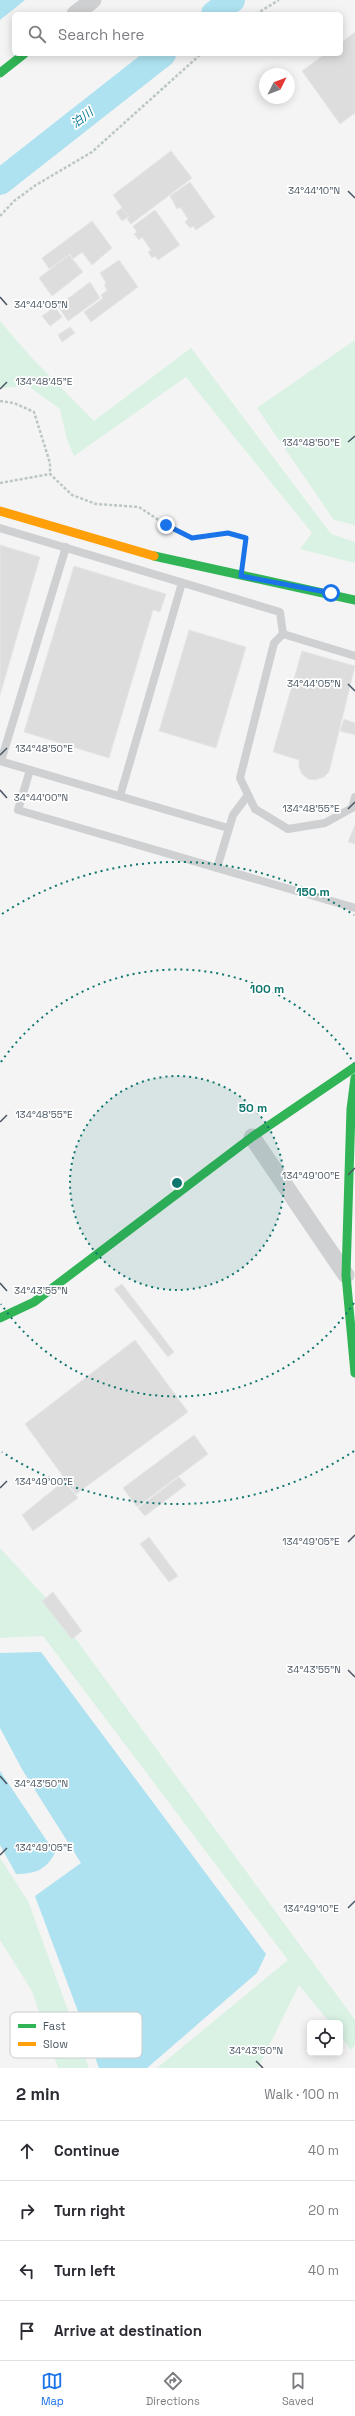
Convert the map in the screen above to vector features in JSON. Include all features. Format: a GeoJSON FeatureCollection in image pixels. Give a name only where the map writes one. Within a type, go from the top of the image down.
{"type":"FeatureCollection","features":[{"type":"Feature","properties":{"kind":"street"},"geometry":{"type":"LineString","coordinates":[[78,12],[93,0]]}},
{"type":"Feature","properties":{"kind":"street"},"geometry":{"type":"LineString","coordinates":[[0,73],[21,56]]}},
{"type":"Feature","properties":{"kind":"street"},"geometry":{"type":"LineString","coordinates":[[0,511],[172,561],[355,600]]}},
{"type":"Feature","properties":{"kind":"street"},"geometry":{"type":"LineString","coordinates":[[0,1318],[34,1302],[252,1137],[355,1067]]}},
{"type":"Feature","properties":{"kind":"street"},"geometry":{"type":"LineString","coordinates":[[355,1078],[353,1107],[351,1279],[355,1373]]}},
{"type":"Feature","properties":{"kind":"street"},"geometry":{"type":"LineString","coordinates":[[252,1137],[351,1279]]}},
{"type":"Feature","properties":{"kind":"lane"},"geometry":{"type":"LineString","coordinates":[[0,528],[280,612],[283,634]]}},
{"type":"Feature","properties":{"kind":"lane"},"geometry":{"type":"LineString","coordinates":[[66,547],[0,761],[228,828]]}},
{"type":"Feature","properties":{"kind":"lane"},"geometry":{"type":"LineString","coordinates":[[120,796],[182,583]]}},
{"type":"Feature","properties":{"kind":"lane"},"geometry":{"type":"LineString","coordinates":[[283,634],[355,656]]}},
{"type":"Feature","properties":{"kind":"lane"},"geometry":{"type":"LineString","coordinates":[[283,634],[274,643],[240,778],[255,809],[288,829],[325,823],[353,808],[355,797]]}},
{"type":"Feature","properties":{"kind":"lane"},"geometry":{"type":"LineString","coordinates":[[30,770],[18,810],[355,908]]}},
{"type":"Feature","properties":{"kind":"lane"},"geometry":{"type":"LineString","coordinates":[[217,868],[233,815],[248,795]]}},
{"type":"Feature","properties":{"kind":"path"},"geometry":{"type":"LineString","coordinates":[[259,12],[279,0]]}},
{"type":"Feature","properties":{"kind":"path"},"geometry":{"type":"LineString","coordinates":[[0,216],[36,185],[92,152],[199,56]]}},
{"type":"Feature","properties":{"kind":"path"},"geometry":{"type":"LineString","coordinates":[[0,402],[14,403],[34,412],[50,463],[50,474],[72,495],[96,504],[139,507],[166,525],[192,538],[228,533],[246,538],[241,576]]}},
{"type":"Feature","properties":{"kind":"path"},"geometry":{"type":"LineString","coordinates":[[0,483],[50,474]]}},
{"type":"Feature","properties":{"kind":"green space"},"geometry":{"type":"Polygon","coordinates":[[[0,321],[31,357],[94,421],[191,348],[331,534],[355,542],[355,563],[300,549],[312,533],[186,377],[74,456],[67,440],[60,409],[28,386],[0,388],[0,321]]]}},
{"type":"Feature","properties":{"kind":"green space"},"geometry":{"type":"Polygon","coordinates":[[[355,340],[355,525],[334,520],[257,408],[355,340]]]}},
{"type":"Feature","properties":{"kind":"green space"},"geometry":{"type":"Polygon","coordinates":[[[0,1548],[45,1597],[355,2020],[355,2045],[351,2050],[343,2040],[343,2020],[328,2020],[299,1985],[258,2068],[157,2068],[288,1960],[43,1636],[0,1638],[0,1548]]]}},
{"type":"Feature","properties":{"kind":"green space"},"geometry":{"type":"Polygon","coordinates":[[[0,1858],[28,1901],[69,2012],[39,2012],[32,1991],[0,1940],[0,1858]]]}},
{"type":"Feature","properties":{"kind":"green space"},"geometry":{"type":"Polygon","coordinates":[[[55,2058],[85,2058],[89,2068],[58,2068],[55,2058]]]}},
{"type":"Feature","properties":{"kind":"water"},"geometry":{"type":"Polygon","coordinates":[[[0,0],[25,0],[0,20],[0,0]]]}},
{"type":"Feature","properties":{"kind":"water"},"geometry":{"type":"Polygon","coordinates":[[[41,1652],[266,1954],[257,1973],[147,2068],[99,2068],[95,2058],[142,2058],[142,2012],[78,2012],[35,1896],[81,1863],[23,1771],[0,1728],[0,1653],[41,1652]]]}},
{"type":"Feature","properties":{"kind":"water"},"geometry":{"type":"Polygon","coordinates":[[[0,1771],[55,1853],[52,1859],[44,1867],[34,1872],[16,1874],[0,1845],[0,1771]]]}},
{"type":"Feature","properties":{"kind":"building"},"geometry":{"type":"Polygon","coordinates":[[[355,32],[355,113],[340,124],[302,71],[322,56],[343,56],[343,41],[355,32]]]}},
{"type":"Feature","properties":{"kind":"building"},"geometry":{"type":"Polygon","coordinates":[[[171,151],[192,178],[131,224],[127,219],[129,217],[113,195],[171,151]]]}},
{"type":"Feature","properties":{"kind":"building"},"geometry":{"type":"Polygon","coordinates":[[[190,182],[215,217],[196,230],[193,226],[190,228],[185,222],[188,219],[180,207],[177,209],[170,196],[190,182]]]}},
{"type":"Feature","properties":{"kind":"building"},"geometry":{"type":"Polygon","coordinates":[[[122,208],[129,216],[122,221],[116,212],[122,208]]]}},
{"type":"Feature","properties":{"kind":"building"},"geometry":{"type":"Polygon","coordinates":[[[155,210],[180,245],[158,260],[155,256],[152,258],[148,252],[151,250],[142,237],[139,240],[134,234],[137,232],[133,226],[155,210]]]}},
{"type":"Feature","properties":{"kind":"building"},"geometry":{"type":"Polygon","coordinates":[[[92,221],[112,248],[92,265],[82,252],[73,259],[70,254],[49,269],[42,258],[92,221]]]}},
{"type":"Feature","properties":{"kind":"building"},"geometry":{"type":"Polygon","coordinates":[[[69,255],[83,272],[52,296],[39,278],[69,255]]]}},
{"type":"Feature","properties":{"kind":"building"},"geometry":{"type":"Polygon","coordinates":[[[119,260],[138,287],[91,322],[84,312],[103,298],[101,295],[107,290],[104,285],[106,283],[100,273],[119,260]]]}},
{"type":"Feature","properties":{"kind":"building"},"geometry":{"type":"Polygon","coordinates":[[[90,282],[100,298],[68,321],[58,306],[90,282]]]}},
{"type":"Feature","properties":{"kind":"building"},"geometry":{"type":"Polygon","coordinates":[[[55,307],[62,317],[50,326],[42,316],[55,307]]]}},
{"type":"Feature","properties":{"kind":"building"},"geometry":{"type":"Polygon","coordinates":[[[70,327],[75,333],[62,342],[58,335],[70,327]]]}},
{"type":"Feature","properties":{"kind":"building"},"geometry":{"type":"Polygon","coordinates":[[[0,545],[40,557],[0,695],[0,545]]]}},
{"type":"Feature","properties":{"kind":"building"},"geometry":{"type":"Polygon","coordinates":[[[74,566],[166,594],[160,612],[153,610],[109,758],[24,732],[74,566]]]}},
{"type":"Feature","properties":{"kind":"building"},"geometry":{"type":"Polygon","coordinates":[[[189,630],[246,647],[216,748],[159,731],[189,630]]]}},
{"type":"Feature","properties":{"kind":"building"},"geometry":{"type":"Polygon","coordinates":[[[302,651],[355,666],[329,772],[324,777],[315,780],[308,779],[302,774],[299,767],[299,760],[273,752],[302,651]]]}},
{"type":"Feature","properties":{"kind":"building"},"geometry":{"type":"Polygon","coordinates":[[[344,719],[355,723],[355,735],[340,731],[344,719]]]}},
{"type":"Feature","properties":{"kind":"building"},"geometry":{"type":"Polygon","coordinates":[[[355,825],[355,844],[348,842],[355,825]]]}},
{"type":"Feature","properties":{"kind":"building"},"geometry":{"type":"Polygon","coordinates":[[[122,1284],[174,1352],[168,1357],[114,1289],[122,1284]]]}},
{"type":"Feature","properties":{"kind":"building"},"geometry":{"type":"Polygon","coordinates":[[[135,1340],[188,1412],[76,1494],[25,1424],[135,1340]]]}},
{"type":"Feature","properties":{"kind":"building"},"geometry":{"type":"Polygon","coordinates":[[[194,1435],[208,1454],[137,1507],[123,1488],[194,1435]]]}},
{"type":"Feature","properties":{"kind":"building"},"geometry":{"type":"Polygon","coordinates":[[[179,1477],[186,1485],[145,1516],[138,1508],[179,1477]]]}},
{"type":"Feature","properties":{"kind":"building"},"geometry":{"type":"Polygon","coordinates":[[[64,1481],[78,1498],[33,1531],[22,1515],[64,1481]]]}},
{"type":"Feature","properties":{"kind":"building"},"geometry":{"type":"Polygon","coordinates":[[[149,1537],[178,1576],[169,1582],[140,1544],[149,1537]]]}},
{"type":"Feature","properties":{"kind":"building"},"geometry":{"type":"Polygon","coordinates":[[[53,1592],[82,1631],[72,1639],[42,1601],[53,1592]]]}},
{"type":"Feature","properties":{"kind":"waterway","name":"泊川"},"geometry":{"type":"LineString","coordinates":[[217,12],[232,0]]}},
{"type":"Feature","properties":{"kind":"waterway","name":"泊川"},"geometry":{"type":"LineString","coordinates":[[0,182],[160,56]]}},
{"type":"Feature","properties":{"kind":"traffic: fast"},"geometry":{"type":"LineString","coordinates":[[0,73],[21,56]]}},
{"type":"Feature","properties":{"kind":"traffic: fast"},"geometry":{"type":"LineString","coordinates":[[154,556],[355,600]]}},
{"type":"Feature","properties":{"kind":"traffic: fast"},"geometry":{"type":"LineString","coordinates":[[0,1318],[34,1302],[252,1137],[355,1067]]}},
{"type":"Feature","properties":{"kind":"traffic: fast"},"geometry":{"type":"LineString","coordinates":[[355,1078],[351,1109],[346,1275],[355,1373]]}},
{"type":"Feature","properties":{"kind":"traffic: slow"},"geometry":{"type":"LineString","coordinates":[[0,511],[154,556]]}},
{"type":"Feature","properties":{"kind":"route"},"geometry":{"type":"LineString","coordinates":[[166,525],[192,538],[228,533],[246,538],[241,576],[331,593]]}}]}
